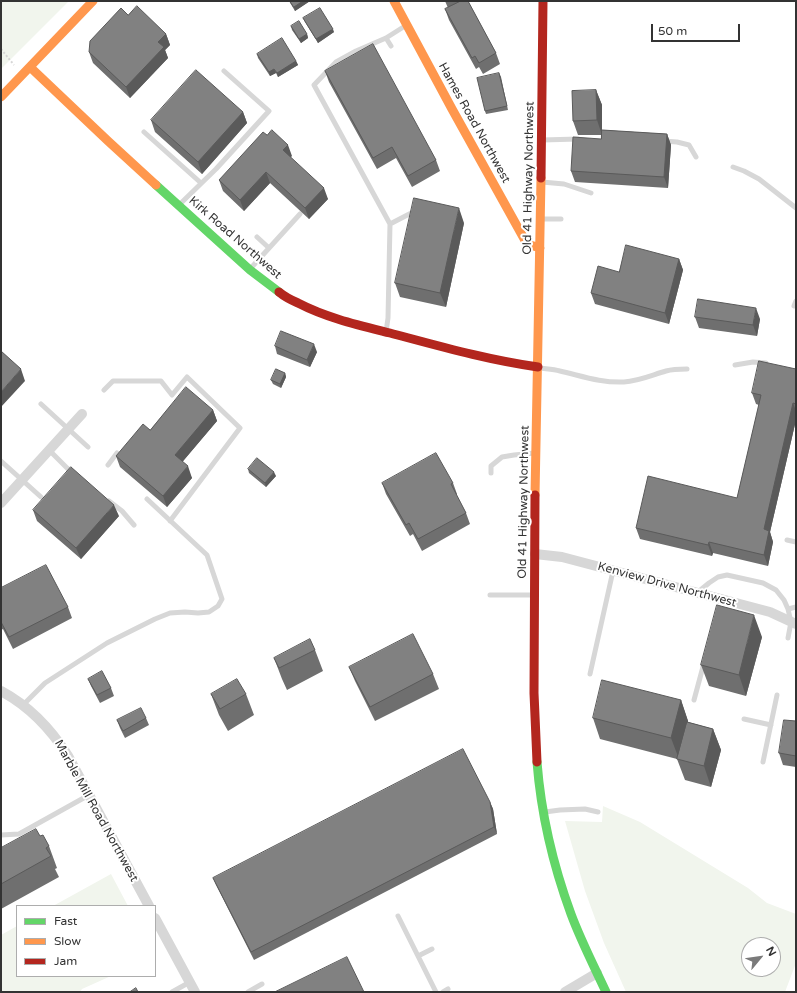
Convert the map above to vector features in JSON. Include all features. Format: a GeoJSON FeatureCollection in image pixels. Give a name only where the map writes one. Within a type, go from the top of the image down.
{"type":"FeatureCollection","features":[{"type":"Feature","properties":{"kind":"street"},"geometry":{"type":"LineString","coordinates":[[1,97],[93,1]]}},
{"type":"Feature","properties":{"kind":"street","name":"Hames Road Northwest"},"geometry":{"type":"LineString","coordinates":[[394,1],[527,244],[540,248]]}},
{"type":"Feature","properties":{"kind":"street","name":"Old 41 Highway Northwest"},"geometry":{"type":"LineString","coordinates":[[543,1],[536,453],[535,735],[539,781],[544,813],[559,876],[570,912],[606,992]]}},
{"type":"Feature","properties":{"kind":"street","name":"Kirk Road Northwest"},"geometry":{"type":"LineString","coordinates":[[30,67],[108,141],[250,270],[284,296],[307,308],[341,321],[452,350],[516,364],[538,367]]}},
{"type":"Feature","properties":{"kind":"street"},"geometry":{"type":"LineString","coordinates":[[1,503],[82,414]]}},
{"type":"Feature","properties":{"kind":"street","name":"Kenview Drive Northwest"},"geometry":{"type":"LineString","coordinates":[[535,554],[562,557],[770,612],[794,623]]}},
{"type":"Feature","properties":{"kind":"street","name":"Marble Mill Road Northwest"},"geometry":{"type":"LineString","coordinates":[[1,691],[24,705],[59,741],[148,905]]}},
{"type":"Feature","properties":{"kind":"street"},"geometry":{"type":"LineString","coordinates":[[156,920],[195,992]]}},
{"type":"Feature","properties":{"kind":"street"},"geometry":{"type":"LineString","coordinates":[[566,992],[597,973]]}},
{"type":"Feature","properties":{"kind":"lane"},"geometry":{"type":"LineString","coordinates":[[386,333],[388,318],[390,224],[314,85],[336,62],[356,51],[386,38],[407,25]]}},
{"type":"Feature","properties":{"kind":"lane"},"geometry":{"type":"LineString","coordinates":[[386,38],[391,46]]}},
{"type":"Feature","properties":{"kind":"lane"},"geometry":{"type":"LineString","coordinates":[[179,205],[269,111],[224,71]]}},
{"type":"Feature","properties":{"kind":"lane"},"geometry":{"type":"LineString","coordinates":[[144,132],[201,183]]}},
{"type":"Feature","properties":{"kind":"lane"},"geometry":{"type":"LineString","coordinates":[[542,140],[582,139]]}},
{"type":"Feature","properties":{"kind":"lane"},"geometry":{"type":"LineString","coordinates":[[655,141],[677,142],[688,145],[696,157]]}},
{"type":"Feature","properties":{"kind":"lane"},"geometry":{"type":"LineString","coordinates":[[733,167],[744,170],[759,179],[796,208]]}},
{"type":"Feature","properties":{"kind":"lane"},"geometry":{"type":"LineString","coordinates":[[541,182],[564,184],[591,193]]}},
{"type":"Feature","properties":{"kind":"lane"},"geometry":{"type":"LineString","coordinates":[[390,224],[420,208]]}},
{"type":"Feature","properties":{"kind":"lane"},"geometry":{"type":"LineString","coordinates":[[250,270],[300,214]]}},
{"type":"Feature","properties":{"kind":"lane"},"geometry":{"type":"LineString","coordinates":[[540,219],[561,219]]}},
{"type":"Feature","properties":{"kind":"lane"},"geometry":{"type":"LineString","coordinates":[[257,237],[269,248]]}},
{"type":"Feature","properties":{"kind":"lane"},"geometry":{"type":"LineString","coordinates":[[796,301],[794,306],[796,306]]}},
{"type":"Feature","properties":{"kind":"lane"},"geometry":{"type":"LineString","coordinates":[[735,365],[753,362],[775,365]]}},
{"type":"Feature","properties":{"kind":"lane"},"geometry":{"type":"LineString","coordinates":[[538,367],[559,370],[606,382],[635,380],[665,371],[687,368]]}},
{"type":"Feature","properties":{"kind":"lane"},"geometry":{"type":"LineString","coordinates":[[104,390],[112,381],[160,381],[172,395],[187,377],[240,428],[170,521]]}},
{"type":"Feature","properties":{"kind":"lane"},"geometry":{"type":"LineString","coordinates":[[41,404],[88,446]]}},
{"type":"Feature","properties":{"kind":"lane"},"geometry":{"type":"LineString","coordinates":[[50,450],[79,478]]}},
{"type":"Feature","properties":{"kind":"lane"},"geometry":{"type":"LineString","coordinates":[[108,464],[117,453]]}},
{"type":"Feature","properties":{"kind":"lane"},"geometry":{"type":"LineString","coordinates":[[491,473],[491,466],[502,457],[536,453]]}},
{"type":"Feature","properties":{"kind":"lane"},"geometry":{"type":"LineString","coordinates":[[1,461],[41,497]]}},
{"type":"Feature","properties":{"kind":"lane"},"geometry":{"type":"LineString","coordinates":[[103,497],[122,511],[134,525]]}},
{"type":"Feature","properties":{"kind":"lane"},"geometry":{"type":"LineString","coordinates":[[24,705],[45,683],[107,643],[170,613],[209,612],[218,606],[222,600],[207,555],[147,500]]}},
{"type":"Feature","properties":{"kind":"lane"},"geometry":{"type":"LineString","coordinates":[[787,540],[796,542]]}},
{"type":"Feature","properties":{"kind":"lane"},"geometry":{"type":"LineString","coordinates":[[590,674],[613,571]]}},
{"type":"Feature","properties":{"kind":"lane"},"geometry":{"type":"LineString","coordinates":[[697,593],[718,577],[727,575],[763,583],[776,590],[784,600],[794,623],[788,638]]}},
{"type":"Feature","properties":{"kind":"lane"},"geometry":{"type":"LineString","coordinates":[[490,594],[535,595]]}},
{"type":"Feature","properties":{"kind":"lane"},"geometry":{"type":"LineString","coordinates":[[788,609],[796,607]]}},
{"type":"Feature","properties":{"kind":"lane"},"geometry":{"type":"LineString","coordinates":[[694,700],[706,655]]}},
{"type":"Feature","properties":{"kind":"lane"},"geometry":{"type":"LineString","coordinates":[[763,762],[777,695]]}},
{"type":"Feature","properties":{"kind":"lane"},"geometry":{"type":"LineString","coordinates":[[744,719],[771,725]]}},
{"type":"Feature","properties":{"kind":"lane"},"geometry":{"type":"LineString","coordinates":[[1,835],[19,834],[89,795]]}},
{"type":"Feature","properties":{"kind":"lane"},"geometry":{"type":"LineString","coordinates":[[544,813],[560,810],[585,809],[598,812]]}},
{"type":"Feature","properties":{"kind":"lane"},"geometry":{"type":"LineString","coordinates":[[16,840],[19,834]]}},
{"type":"Feature","properties":{"kind":"lane"},"geometry":{"type":"LineString","coordinates":[[398,916],[436,992]]}},
{"type":"Feature","properties":{"kind":"lane"},"geometry":{"type":"LineString","coordinates":[[418,956],[432,949]]}},
{"type":"Feature","properties":{"kind":"lane"},"geometry":{"type":"LineString","coordinates":[[172,992],[190,982]]}},
{"type":"Feature","properties":{"kind":"lane"},"geometry":{"type":"LineString","coordinates":[[248,992],[262,984]]}},
{"type":"Feature","properties":{"kind":"lane"},"geometry":{"type":"LineString","coordinates":[[443,992],[448,989]]}},
{"type":"Feature","properties":{"kind":"path"},"geometry":{"type":"LineString","coordinates":[[1,49],[16,66]]}},
{"type":"Feature","properties":{"kind":"shaded area"},"geometry":{"type":"Polygon","coordinates":[[[1,1],[69,1],[1,69],[1,1]]]}},
{"type":"Feature","properties":{"kind":"shaded area"},"geometry":{"type":"Polygon","coordinates":[[[603,806],[640,822],[748,888],[767,903],[796,914],[796,963],[785,992],[626,992],[604,943],[585,891],[565,821],[602,822],[603,806]]]}},
{"type":"Feature","properties":{"kind":"shaded area"},"geometry":{"type":"Polygon","coordinates":[[[111,874],[127,905],[55,905],[111,874]]]}},
{"type":"Feature","properties":{"kind":"shaded area"},"geometry":{"type":"Polygon","coordinates":[[[16,927],[16,977],[109,977],[82,989],[80,992],[1,992],[1,935],[16,927]]]}},
{"type":"Feature","properties":{"kind":"building"},"geometry":{"type":"Polygon","coordinates":[[[290,1],[303,1],[294,7],[290,1]]]}},
{"type":"Feature","properties":{"kind":"building"},"geometry":{"type":"Polygon","coordinates":[[[461,1],[468,1],[496,53],[479,63],[475,56],[472,58],[445,9],[461,1]]]}},
{"type":"Feature","properties":{"kind":"building"},"geometry":{"type":"Polygon","coordinates":[[[137,6],[166,34],[158,42],[164,47],[126,87],[89,52],[90,41],[121,8],[128,15],[137,6]]]}},
{"type":"Feature","properties":{"kind":"building"},"geometry":{"type":"Polygon","coordinates":[[[320,8],[333,29],[316,39],[303,18],[320,8]]]}},
{"type":"Feature","properties":{"kind":"building"},"geometry":{"type":"Polygon","coordinates":[[[299,21],[307,34],[299,39],[291,26],[299,21]]]}},
{"type":"Feature","properties":{"kind":"building"},"geometry":{"type":"Polygon","coordinates":[[[282,38],[296,61],[277,73],[274,69],[269,72],[257,54],[282,38]]]}},
{"type":"Feature","properties":{"kind":"building"},"geometry":{"type":"Polygon","coordinates":[[[373,44],[436,160],[408,176],[392,147],[373,158],[325,71],[373,44]]]}},
{"type":"Feature","properties":{"kind":"building"},"geometry":{"type":"Polygon","coordinates":[[[196,70],[243,112],[198,162],[151,120],[196,70]]]}},
{"type":"Feature","properties":{"kind":"building"},"geometry":{"type":"Polygon","coordinates":[[[499,73],[507,106],[485,111],[477,78],[499,73]]]}},
{"type":"Feature","properties":{"kind":"building"},"geometry":{"type":"Polygon","coordinates":[[[596,90],[597,120],[573,121],[572,91],[596,90]]]}},
{"type":"Feature","properties":{"kind":"building"},"geometry":{"type":"Polygon","coordinates":[[[272,130],[288,145],[283,150],[324,188],[305,208],[266,172],[240,200],[219,180],[263,132],[267,135],[272,130]]]}},
{"type":"Feature","properties":{"kind":"building"},"geometry":{"type":"Polygon","coordinates":[[[602,130],[667,134],[664,177],[571,171],[573,137],[601,139],[602,130]]]}},
{"type":"Feature","properties":{"kind":"building"},"geometry":{"type":"Polygon","coordinates":[[[414,198],[459,208],[440,293],[395,283],[414,198]]]}},
{"type":"Feature","properties":{"kind":"building"},"geometry":{"type":"Polygon","coordinates":[[[626,245],[679,259],[665,313],[591,293],[598,266],[619,272],[626,245]]]}},
{"type":"Feature","properties":{"kind":"building"},"geometry":{"type":"Polygon","coordinates":[[[698,299],[756,308],[753,325],[695,317],[698,299]]]}},
{"type":"Feature","properties":{"kind":"building"},"geometry":{"type":"Polygon","coordinates":[[[281,331],[314,344],[307,360],[275,346],[281,331]]]}},
{"type":"Feature","properties":{"kind":"building"},"geometry":{"type":"Polygon","coordinates":[[[1,351],[21,369],[1,392],[1,351]]]}},
{"type":"Feature","properties":{"kind":"building"},"geometry":{"type":"Polygon","coordinates":[[[759,361],[796,369],[796,404],[793,403],[764,529],[769,531],[764,555],[709,542],[708,545],[636,528],[648,476],[737,498],[761,395],[752,393],[759,361]]]}},
{"type":"Feature","properties":{"kind":"building"},"geometry":{"type":"Polygon","coordinates":[[[276,369],[285,373],[280,384],[271,380],[276,369]]]}},
{"type":"Feature","properties":{"kind":"building"},"geometry":{"type":"Polygon","coordinates":[[[186,387],[213,410],[175,455],[188,466],[163,496],[116,456],[143,424],[150,430],[186,387]]]}},
{"type":"Feature","properties":{"kind":"building"},"geometry":{"type":"Polygon","coordinates":[[[436,453],[453,483],[451,484],[466,513],[418,539],[409,523],[406,525],[382,483],[436,453]]]}},
{"type":"Feature","properties":{"kind":"building"},"geometry":{"type":"Polygon","coordinates":[[[257,458],[274,472],[265,483],[248,469],[257,458]]]}},
{"type":"Feature","properties":{"kind":"building"},"geometry":{"type":"Polygon","coordinates":[[[71,467],[114,505],[76,548],[33,510],[71,467]]]}},
{"type":"Feature","properties":{"kind":"building"},"geometry":{"type":"Polygon","coordinates":[[[46,565],[68,607],[9,637],[1,622],[1,588],[46,565]]]}},
{"type":"Feature","properties":{"kind":"building"},"geometry":{"type":"Polygon","coordinates":[[[717,605],[754,615],[739,675],[701,665],[717,605]]]}},
{"type":"Feature","properties":{"kind":"building"},"geometry":{"type":"Polygon","coordinates":[[[413,634],[433,674],[370,707],[349,667],[413,634]]]}},
{"type":"Feature","properties":{"kind":"building"},"geometry":{"type":"Polygon","coordinates":[[[310,639],[315,650],[279,668],[274,658],[310,639]]]}},
{"type":"Feature","properties":{"kind":"building"},"geometry":{"type":"Polygon","coordinates":[[[102,671],[111,688],[97,695],[88,679],[102,671]]]}},
{"type":"Feature","properties":{"kind":"building"},"geometry":{"type":"Polygon","coordinates":[[[237,679],[246,694],[220,709],[211,694],[237,679]]]}},
{"type":"Feature","properties":{"kind":"building"},"geometry":{"type":"Polygon","coordinates":[[[602,680],[681,700],[671,738],[593,718],[602,680]]]}},
{"type":"Feature","properties":{"kind":"building"},"geometry":{"type":"Polygon","coordinates":[[[141,708],[146,718],[123,731],[117,720],[141,708]]]}},
{"type":"Feature","properties":{"kind":"building"},"geometry":{"type":"Polygon","coordinates":[[[784,720],[796,721],[796,756],[779,753],[784,720]]]}},
{"type":"Feature","properties":{"kind":"building"},"geometry":{"type":"Polygon","coordinates":[[[687,722],[713,729],[704,766],[677,759],[687,722]]]}},
{"type":"Feature","properties":{"kind":"building"},"geometry":{"type":"Polygon","coordinates":[[[463,749],[490,802],[494,827],[251,952],[213,878],[463,749]]]}},
{"type":"Feature","properties":{"kind":"building"},"geometry":{"type":"Polygon","coordinates":[[[36,829],[40,836],[43,835],[49,846],[46,848],[51,856],[1,884],[1,848],[36,829]]]}},
{"type":"Feature","properties":{"kind":"building"},"geometry":{"type":"Polygon","coordinates":[[[347,957],[364,992],[275,992],[347,957]]]}},
{"type":"Feature","properties":{"kind":"building"},"geometry":{"type":"Polygon","coordinates":[[[136,988],[138,992],[130,992],[136,988]]]}},
{"type":"Feature","properties":{"kind":"traffic: fast"},"geometry":{"type":"LineString","coordinates":[[156,185],[250,270],[279,292]]}},
{"type":"Feature","properties":{"kind":"traffic: fast"},"geometry":{"type":"LineString","coordinates":[[537,762],[541,800],[553,858],[575,924],[606,992]]}},
{"type":"Feature","properties":{"kind":"traffic: slow"},"geometry":{"type":"LineString","coordinates":[[1,97],[93,1]]}},
{"type":"Feature","properties":{"kind":"traffic: slow"},"geometry":{"type":"LineString","coordinates":[[394,1],[527,244],[540,248]]}},
{"type":"Feature","properties":{"kind":"traffic: slow"},"geometry":{"type":"LineString","coordinates":[[30,67],[156,185]]}},
{"type":"Feature","properties":{"kind":"traffic: slow"},"geometry":{"type":"LineString","coordinates":[[535,495],[541,178]]}},
{"type":"Feature","properties":{"kind":"traffic: jam"},"geometry":{"type":"LineString","coordinates":[[541,178],[543,1]]}},
{"type":"Feature","properties":{"kind":"traffic: jam"},"geometry":{"type":"LineString","coordinates":[[279,292],[288,298],[320,313],[343,321],[501,361],[538,367]]}},
{"type":"Feature","properties":{"kind":"traffic: jam"},"geometry":{"type":"LineString","coordinates":[[535,495],[534,693],[537,762]]}}]}
